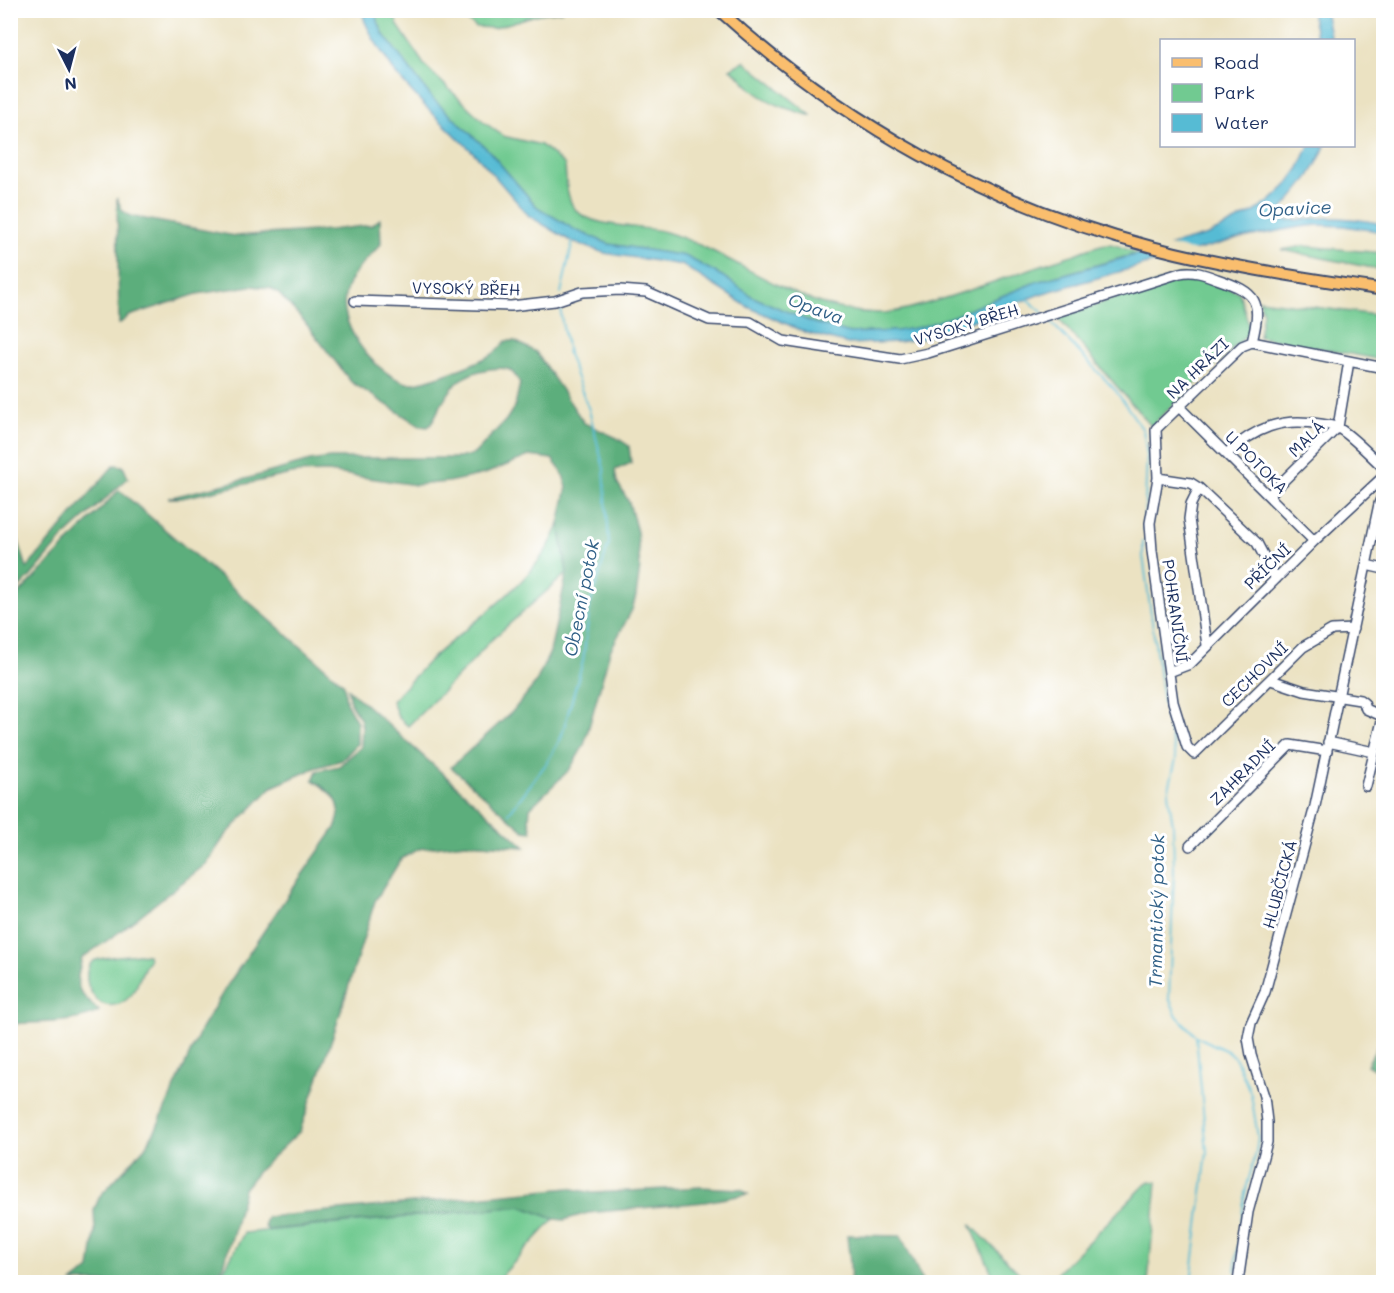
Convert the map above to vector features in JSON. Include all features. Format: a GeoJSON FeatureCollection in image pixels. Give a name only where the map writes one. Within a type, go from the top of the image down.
{"type":"FeatureCollection","features":[{"type":"Feature","properties":{"kind":"main road"},"geometry":{"type":"LineString","coordinates":[[718,10],[821,94],[869,126],[952,172],[1012,200],[1085,228],[1170,252],[1254,269],[1383,290]]}},
{"type":"Feature","properties":{"kind":"street","name":"VYSOKÝ BŘEH"},"geometry":{"type":"LineString","coordinates":[[355,301],[511,306],[555,301],[582,292],[620,290],[646,292],[709,320],[750,322],[783,341],[900,359],[928,353],[1180,273],[1190,272],[1238,286],[1250,294],[1258,314],[1252,342]]}},
{"type":"Feature","properties":{"kind":"street","name":"NA HRÁZI"},"geometry":{"type":"LineString","coordinates":[[1158,478],[1156,429],[1242,346],[1252,342],[1383,368]]}},
{"type":"Feature","properties":{"kind":"street"},"geometry":{"type":"LineString","coordinates":[[1338,427],[1349,361]]}},
{"type":"Feature","properties":{"kind":"street","name":"U POTOKA"},"geometry":{"type":"LineString","coordinates":[[1179,406],[1314,541]]}},
{"type":"Feature","properties":{"kind":"street"},"geometry":{"type":"LineString","coordinates":[[1227,453],[1245,438],[1261,429],[1281,423],[1305,421],[1338,427],[1383,468]]}},
{"type":"Feature","properties":{"kind":"street","name":"MALÁ"},"geometry":{"type":"LineString","coordinates":[[1269,495],[1338,427]]}},
{"type":"Feature","properties":{"kind":"street","name":"PŘÍČNÍ"},"geometry":{"type":"LineString","coordinates":[[1169,672],[1190,664],[1383,476]]}},
{"type":"Feature","properties":{"kind":"street"},"geometry":{"type":"LineString","coordinates":[[1158,478],[1191,483],[1199,488],[1257,543],[1276,579]]}},
{"type":"Feature","properties":{"kind":"street","name":"POHRANIČNÍ"},"geometry":{"type":"LineString","coordinates":[[1158,478],[1150,523],[1152,551],[1173,702],[1187,747]]}},
{"type":"Feature","properties":{"kind":"street"},"geometry":{"type":"LineString","coordinates":[[1199,488],[1191,504],[1190,519],[1207,645]]}},
{"type":"Feature","properties":{"kind":"street","name":"HLUBČICKÁ"},"geometry":{"type":"LineString","coordinates":[[1238,1282],[1248,1212],[1267,1142],[1264,1096],[1248,1038],[1251,1023],[1265,992],[1315,807],[1383,491]]}},
{"type":"Feature","properties":{"kind":"street"},"geometry":{"type":"LineString","coordinates":[[1364,494],[1379,504]]}},
{"type":"Feature","properties":{"kind":"street"},"geometry":{"type":"LineString","coordinates":[[1366,565],[1383,569]]}},
{"type":"Feature","properties":{"kind":"street","name":"CECHOVNÍ"},"geometry":{"type":"LineString","coordinates":[[1187,747],[1194,754],[1303,647],[1324,634],[1339,629],[1353,629]]}},
{"type":"Feature","properties":{"kind":"street"},"geometry":{"type":"LineString","coordinates":[[1271,680],[1304,691],[1362,701],[1365,708],[1383,717],[1366,786]]}},
{"type":"Feature","properties":{"kind":"street","name":"ZAHRADNÍ"},"geometry":{"type":"LineString","coordinates":[[1190,846],[1290,745],[1327,746]]}},
{"type":"Feature","properties":{"kind":"street"},"geometry":{"type":"LineString","coordinates":[[1327,746],[1374,752]]}},
{"type":"Feature","properties":{"kind":"green space"},"geometry":{"type":"Polygon","coordinates":[[[374,11],[394,11],[397,24],[425,66],[484,122],[503,136],[541,145],[565,165],[570,199],[575,209],[583,215],[605,223],[666,232],[693,242],[797,294],[824,304],[852,311],[895,312],[952,296],[1099,245],[1112,244],[1139,253],[1036,282],[921,327],[898,331],[850,333],[811,322],[753,297],[722,276],[685,256],[609,244],[575,230],[537,207],[488,150],[432,98],[383,34],[374,11]]]}},
{"type":"Feature","properties":{"kind":"green space"},"geometry":{"type":"Polygon","coordinates":[[[453,11],[563,11],[539,14],[494,28],[476,27],[453,11]]]}},
{"type":"Feature","properties":{"kind":"green space"},"geometry":{"type":"Polygon","coordinates":[[[744,61],[812,116],[775,103],[754,91],[730,69],[744,61]]]}},
{"type":"Feature","properties":{"kind":"green space"},"geometry":{"type":"Polygon","coordinates":[[[117,198],[122,210],[130,216],[235,236],[330,230],[372,225],[380,219],[381,244],[354,275],[345,296],[345,309],[354,336],[373,361],[395,378],[413,383],[435,378],[473,364],[494,353],[506,341],[515,341],[536,352],[584,423],[629,446],[631,463],[615,470],[617,482],[629,502],[637,532],[640,567],[636,596],[632,610],[610,651],[584,745],[570,769],[530,808],[529,819],[532,832],[524,831],[451,767],[512,712],[535,684],[550,652],[567,572],[559,524],[567,487],[562,472],[552,459],[529,456],[485,474],[448,482],[416,485],[328,472],[296,473],[182,498],[168,498],[310,461],[330,458],[459,458],[474,454],[506,420],[515,406],[520,383],[517,378],[508,369],[501,368],[478,371],[468,375],[447,395],[431,424],[428,427],[420,426],[351,382],[304,321],[279,294],[270,288],[251,286],[197,294],[129,316],[119,324],[117,198]]]}},
{"type":"Feature","properties":{"kind":"green space"},"geometry":{"type":"Polygon","coordinates":[[[1304,246],[1383,253],[1383,270],[1282,250],[1304,246]]]}},
{"type":"Feature","properties":{"kind":"green space"},"geometry":{"type":"Polygon","coordinates":[[[1181,275],[1197,277],[1239,292],[1250,329],[1247,335],[1151,426],[1058,318],[1181,275]]]}},
{"type":"Feature","properties":{"kind":"green space"},"geometry":{"type":"Polygon","coordinates":[[[1259,300],[1383,316],[1383,360],[1259,337],[1263,312],[1259,300]]]}},
{"type":"Feature","properties":{"kind":"green space"},"geometry":{"type":"Polygon","coordinates":[[[114,465],[123,466],[128,478],[65,536],[11,596],[11,518],[27,568],[114,465]]]}},
{"type":"Feature","properties":{"kind":"green space"},"geometry":{"type":"Polygon","coordinates":[[[119,490],[344,684],[346,702],[357,722],[357,744],[342,760],[315,768],[272,787],[225,836],[206,864],[118,933],[82,958],[78,976],[79,988],[99,1011],[69,1020],[11,1024],[11,602],[119,490]]]}},
{"type":"Feature","properties":{"kind":"green space"},"geometry":{"type":"Polygon","coordinates":[[[559,524],[567,573],[488,643],[408,726],[398,717],[392,701],[430,660],[521,582],[549,545],[559,524]]]}},
{"type":"Feature","properties":{"kind":"green space"},"geometry":{"type":"Polygon","coordinates":[[[348,689],[525,847],[465,843],[419,849],[401,859],[375,901],[336,1027],[300,1131],[259,1170],[244,1189],[222,1268],[207,1282],[73,1282],[90,1269],[95,1232],[94,1210],[100,1196],[145,1147],[156,1129],[201,1029],[227,986],[335,828],[339,812],[336,800],[332,794],[313,780],[317,771],[339,766],[361,747],[362,726],[360,718],[350,703],[348,689]]]}},
{"type":"Feature","properties":{"kind":"green space"},"geometry":{"type":"Polygon","coordinates":[[[148,955],[149,960],[130,996],[115,1005],[106,1005],[98,1001],[88,986],[88,969],[92,962],[107,957],[148,955]]]}},
{"type":"Feature","properties":{"kind":"green space"},"geometry":{"type":"Polygon","coordinates":[[[1383,1036],[1383,1075],[1367,1065],[1383,1036]]]}},
{"type":"Feature","properties":{"kind":"green space"},"geometry":{"type":"Polygon","coordinates":[[[1149,1181],[1157,1182],[1148,1282],[1048,1282],[1149,1181]]]}},
{"type":"Feature","properties":{"kind":"green space"},"geometry":{"type":"Polygon","coordinates":[[[701,1187],[741,1189],[748,1194],[705,1202],[588,1213],[564,1220],[554,1219],[521,1206],[268,1230],[265,1227],[267,1217],[569,1188],[593,1193],[701,1187]]]}},
{"type":"Feature","properties":{"kind":"green space"},"geometry":{"type":"Polygon","coordinates":[[[521,1206],[554,1219],[496,1282],[211,1282],[225,1268],[244,1233],[521,1206]]]}},
{"type":"Feature","properties":{"kind":"green space"},"geometry":{"type":"Polygon","coordinates":[[[970,1224],[1028,1282],[996,1282],[970,1224]]]}},
{"type":"Feature","properties":{"kind":"green space"},"geometry":{"type":"Polygon","coordinates":[[[847,1235],[901,1236],[923,1282],[850,1282],[847,1235]]]}},
{"type":"Feature","properties":{"kind":"water"},"geometry":{"type":"Polygon","coordinates":[[[362,11],[374,11],[383,34],[432,98],[488,150],[537,207],[575,230],[609,244],[685,256],[722,276],[753,297],[811,322],[850,333],[897,331],[921,327],[1036,282],[1208,235],[1254,212],[1270,201],[1286,186],[1299,168],[1309,147],[1325,147],[1309,176],[1273,219],[1285,221],[1315,218],[1352,219],[1383,224],[1383,232],[1318,225],[1237,239],[1040,294],[924,338],[899,342],[848,344],[807,333],[748,307],[682,265],[604,253],[569,240],[529,216],[479,158],[424,105],[396,74],[365,22],[362,11]]]}},
{"type":"Feature","properties":{"kind":"water"},"geometry":{"type":"Polygon","coordinates":[[[1311,11],[1325,11],[1331,39],[1317,39],[1311,11]]]}},
{"type":"Feature","properties":{"kind":"pier"},"geometry":{"type":"Polygon","coordinates":[[[1163,244],[1200,252],[1168,261],[1132,252],[1163,244]]]}},
{"type":"Feature","properties":{"kind":"waterway"},"geometry":{"type":"LineString","coordinates":[[561,293],[573,240]]}},
{"type":"Feature","properties":{"kind":"waterway","name":"Trmantický potok"},"geometry":{"type":"LineString","coordinates":[[1026,298],[1042,312]]}},
{"type":"Feature","properties":{"kind":"waterway","name":"Obecní potok"},"geometry":{"type":"LineString","coordinates":[[509,813],[546,764],[561,738],[583,661],[590,605],[609,543],[604,469],[589,410],[568,354],[561,303]]}},
{"type":"Feature","properties":{"kind":"waterway","name":"Trmantický potok"},"geometry":{"type":"LineString","coordinates":[[1048,319],[1116,391],[1143,430],[1147,454],[1144,530]]}},
{"type":"Feature","properties":{"kind":"waterway","name":"Trmantický potok"},"geometry":{"type":"LineString","coordinates":[[1143,542],[1163,701],[1176,759],[1168,793],[1173,825],[1174,869],[1169,998],[1177,1016],[1196,1036],[1231,1053],[1236,1059],[1251,1094],[1258,1137],[1245,1193],[1235,1271]]}},
{"type":"Feature","properties":{"kind":"waterway"},"geometry":{"type":"LineString","coordinates":[[1191,1282],[1207,1152],[1196,1036]]}},
{"type":"Feature","properties":{"kind":"water label","name":"Opavice"},"geometry":{"type":"Point","coordinates":[1295,208]}},
{"type":"Feature","properties":{"kind":"water label","name":"Opava"},"geometry":{"type":"Point","coordinates":[816,308]}}]}
